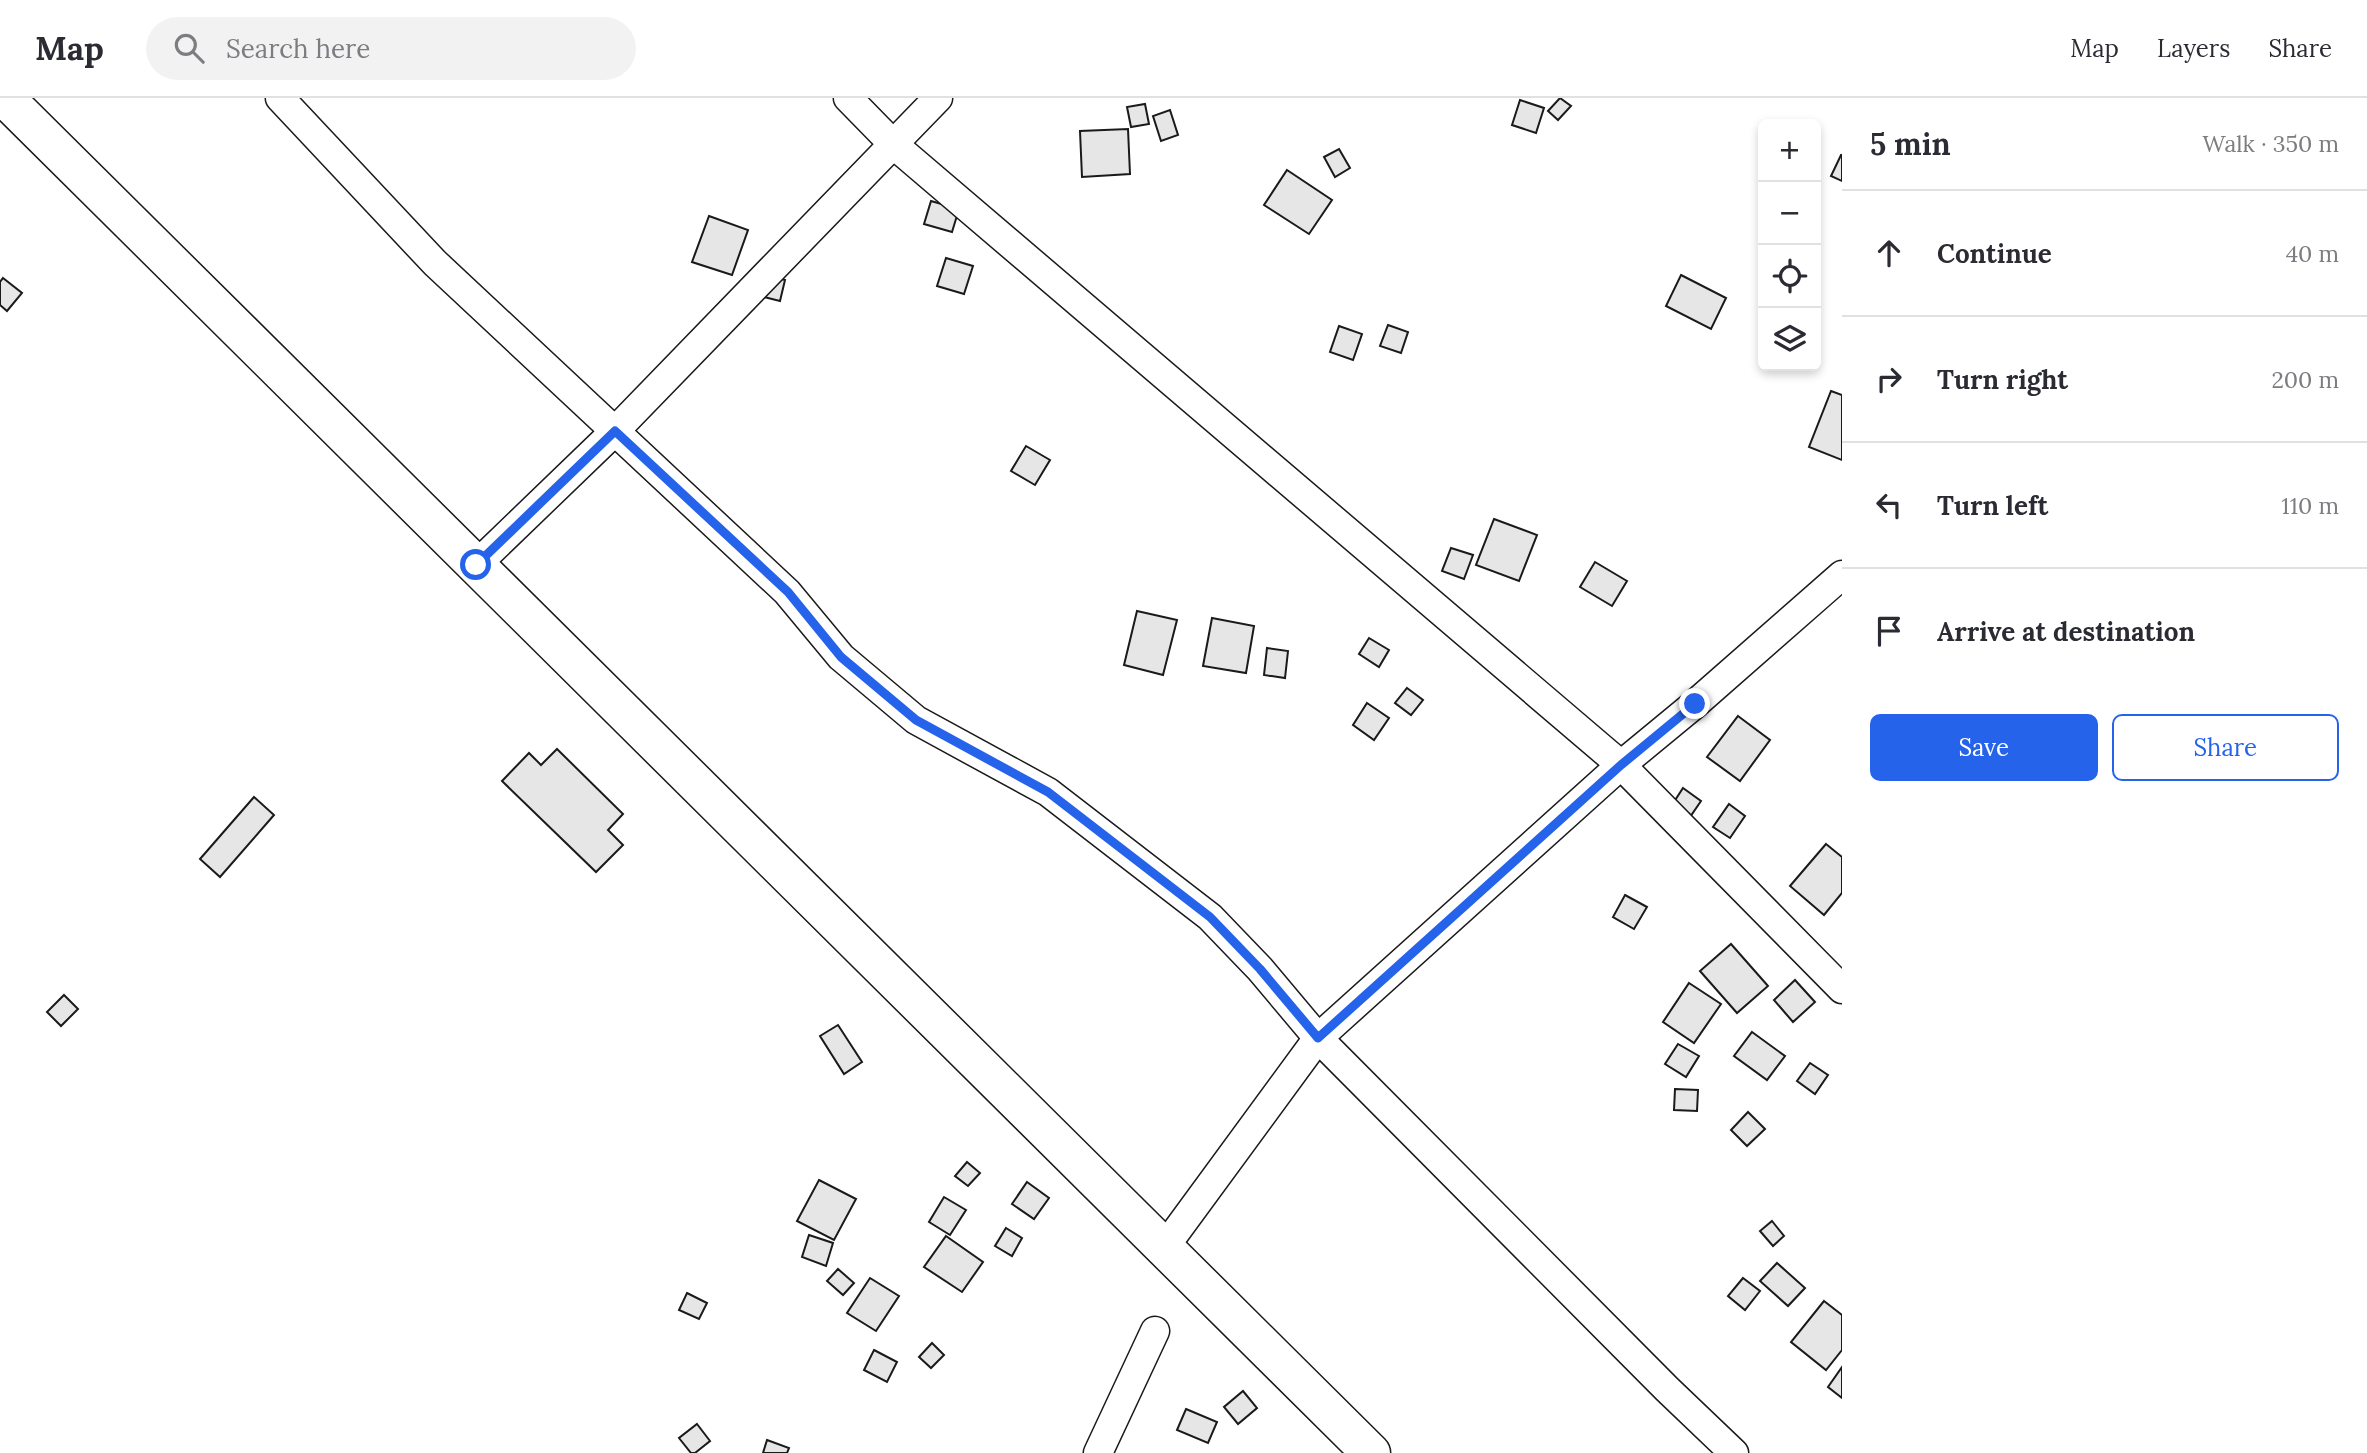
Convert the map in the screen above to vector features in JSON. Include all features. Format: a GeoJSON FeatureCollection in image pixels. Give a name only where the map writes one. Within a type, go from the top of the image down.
{"type":"FeatureCollection","features":[{"type":"Feature","properties":{"kind":"main road"},"geometry":{"type":"LineString","coordinates":[[5,98],[32,111],[476,565],[1371,1453]]}},
{"type":"Feature","properties":{"kind":"street"},"geometry":{"type":"LineString","coordinates":[[280,98],[435,263],[788,592],[841,657],[916,720],[1048,792],[1210,917],[1260,969],[1318,1038],[1734,1453]]}},
{"type":"Feature","properties":{"kind":"street"},"geometry":{"type":"LineString","coordinates":[[848,98],[894,144],[1621,765],[1842,989]]}},
{"type":"Feature","properties":{"kind":"street"},"geometry":{"type":"LineString","coordinates":[[476,565],[615,431],[938,98]]}},
{"type":"Feature","properties":{"kind":"street"},"geometry":{"type":"LineString","coordinates":[[1164,1248],[1318,1038],[1621,765],[1842,575]]}},
{"type":"Feature","properties":{"kind":"street"},"geometry":{"type":"LineString","coordinates":[[1098,1453],[1155,1331]]}},
{"type":"Feature","properties":{"kind":"building"},"geometry":{"type":"Polygon","coordinates":[[[1560,98],[1571,106],[1558,120],[1548,111],[1560,98]]]}},
{"type":"Feature","properties":{"kind":"building"},"geometry":{"type":"Polygon","coordinates":[[[1520,100],[1544,108],[1536,133],[1512,125],[1520,100]]]}},
{"type":"Feature","properties":{"kind":"building"},"geometry":{"type":"Polygon","coordinates":[[[1145,104],[1149,124],[1131,127],[1127,107],[1145,104]]]}},
{"type":"Feature","properties":{"kind":"building"},"geometry":{"type":"Polygon","coordinates":[[[1170,110],[1178,135],[1161,141],[1153,116],[1170,110]]]}},
{"type":"Feature","properties":{"kind":"building"},"geometry":{"type":"Polygon","coordinates":[[[1128,129],[1130,174],[1082,177],[1080,131],[1128,129]]]}},
{"type":"Feature","properties":{"kind":"building"},"geometry":{"type":"Polygon","coordinates":[[[1339,149],[1350,168],[1335,177],[1324,157],[1339,149]]]}},
{"type":"Feature","properties":{"kind":"building"},"geometry":{"type":"Polygon","coordinates":[[[1842,155],[1842,181],[1831,176],[1842,155]]]}},
{"type":"Feature","properties":{"kind":"building"},"geometry":{"type":"Polygon","coordinates":[[[1287,170],[1332,200],[1309,234],[1264,205],[1287,170]]]}},
{"type":"Feature","properties":{"kind":"building"},"geometry":{"type":"Polygon","coordinates":[[[931,201],[959,209],[952,232],[924,224],[931,201]]]}},
{"type":"Feature","properties":{"kind":"building"},"geometry":{"type":"Polygon","coordinates":[[[709,216],[748,230],[732,275],[692,262],[709,216]]]}},
{"type":"Feature","properties":{"kind":"building"},"geometry":{"type":"Polygon","coordinates":[[[946,258],[973,266],[964,294],[937,286],[946,258]]]}},
{"type":"Feature","properties":{"kind":"building"},"geometry":{"type":"Polygon","coordinates":[[[1681,275],[1726,298],[1711,329],[1666,306],[1681,275]]]}},
{"type":"Feature","properties":{"kind":"building"},"geometry":{"type":"Polygon","coordinates":[[[769,276],[785,280],[780,301],[764,297],[769,276]]]}},
{"type":"Feature","properties":{"kind":"building"},"geometry":{"type":"Polygon","coordinates":[[[3,278],[22,293],[7,311],[0,305],[0,282],[3,278]]]}},
{"type":"Feature","properties":{"kind":"building"},"geometry":{"type":"Polygon","coordinates":[[[1388,325],[1408,332],[1401,353],[1380,346],[1388,325]]]}},
{"type":"Feature","properties":{"kind":"building"},"geometry":{"type":"Polygon","coordinates":[[[1339,326],[1362,334],[1353,360],[1330,352],[1339,326]]]}},
{"type":"Feature","properties":{"kind":"building"},"geometry":{"type":"Polygon","coordinates":[[[1831,391],[1842,395],[1842,460],[1809,447],[1831,391]]]}},
{"type":"Feature","properties":{"kind":"building"},"geometry":{"type":"Polygon","coordinates":[[[1026,446],[1050,460],[1035,485],[1011,471],[1026,446]]]}},
{"type":"Feature","properties":{"kind":"building"},"geometry":{"type":"Polygon","coordinates":[[[1494,519],[1537,535],[1519,581],[1476,565],[1494,519]]]}},
{"type":"Feature","properties":{"kind":"building"},"geometry":{"type":"Polygon","coordinates":[[[1451,548],[1473,555],[1464,579],[1442,571],[1451,548]]]}},
{"type":"Feature","properties":{"kind":"building"},"geometry":{"type":"Polygon","coordinates":[[[1595,562],[1627,581],[1612,606],[1580,587],[1595,562]]]}},
{"type":"Feature","properties":{"kind":"building"},"geometry":{"type":"Polygon","coordinates":[[[1137,611],[1177,620],[1163,675],[1124,665],[1137,611]]]}},
{"type":"Feature","properties":{"kind":"building"},"geometry":{"type":"Polygon","coordinates":[[[1212,618],[1254,626],[1246,673],[1203,666],[1212,618]]]}},
{"type":"Feature","properties":{"kind":"building"},"geometry":{"type":"Polygon","coordinates":[[[1369,638],[1389,650],[1379,667],[1359,654],[1369,638]]]}},
{"type":"Feature","properties":{"kind":"building"},"geometry":{"type":"Polygon","coordinates":[[[1267,648],[1288,651],[1285,678],[1264,675],[1267,648]]]}},
{"type":"Feature","properties":{"kind":"building"},"geometry":{"type":"Polygon","coordinates":[[[1407,688],[1423,700],[1411,715],[1395,703],[1407,688]]]}},
{"type":"Feature","properties":{"kind":"building"},"geometry":{"type":"Polygon","coordinates":[[[1367,703],[1389,718],[1374,740],[1353,725],[1367,703]]]}},
{"type":"Feature","properties":{"kind":"building"},"geometry":{"type":"Polygon","coordinates":[[[1738,716],[1770,740],[1740,781],[1707,757],[1738,716]]]}},
{"type":"Feature","properties":{"kind":"building"},"geometry":{"type":"Polygon","coordinates":[[[557,749],[623,814],[608,830],[623,845],[596,872],[502,781],[529,753],[541,765],[557,749]]]}},
{"type":"Feature","properties":{"kind":"building"},"geometry":{"type":"Polygon","coordinates":[[[1683,788],[1701,801],[1690,817],[1672,805],[1683,788]]]}},
{"type":"Feature","properties":{"kind":"building"},"geometry":{"type":"Polygon","coordinates":[[[254,797],[274,815],[220,877],[200,859],[254,797]]]}},
{"type":"Feature","properties":{"kind":"building"},"geometry":{"type":"Polygon","coordinates":[[[1729,804],[1745,816],[1730,838],[1713,827],[1729,804]]]}},
{"type":"Feature","properties":{"kind":"building"},"geometry":{"type":"Polygon","coordinates":[[[1826,844],[1842,857],[1842,893],[1824,915],[1790,886],[1826,844]]]}},
{"type":"Feature","properties":{"kind":"building"},"geometry":{"type":"Polygon","coordinates":[[[1625,895],[1647,907],[1634,929],[1613,917],[1625,895]]]}},
{"type":"Feature","properties":{"kind":"building"},"geometry":{"type":"Polygon","coordinates":[[[1731,944],[1768,986],[1737,1013],[1700,971],[1731,944]]]}},
{"type":"Feature","properties":{"kind":"building"},"geometry":{"type":"Polygon","coordinates":[[[1795,980],[1815,1002],[1793,1022],[1774,1000],[1795,980]]]}},
{"type":"Feature","properties":{"kind":"building"},"geometry":{"type":"Polygon","coordinates":[[[1689,983],[1721,1004],[1694,1043],[1663,1022],[1689,983]]]}},
{"type":"Feature","properties":{"kind":"building"},"geometry":{"type":"Polygon","coordinates":[[[64,995],[78,1009],[61,1026],[47,1012],[64,995]]]}},
{"type":"Feature","properties":{"kind":"building"},"geometry":{"type":"Polygon","coordinates":[[[838,1025],[862,1062],[844,1074],[820,1036],[838,1025]]]}},
{"type":"Feature","properties":{"kind":"building"},"geometry":{"type":"Polygon","coordinates":[[[1752,1032],[1785,1056],[1767,1080],[1734,1056],[1752,1032]]]}},
{"type":"Feature","properties":{"kind":"building"},"geometry":{"type":"Polygon","coordinates":[[[1678,1044],[1699,1056],[1686,1077],[1665,1064],[1678,1044]]]}},
{"type":"Feature","properties":{"kind":"building"},"geometry":{"type":"Polygon","coordinates":[[[1810,1063],[1828,1075],[1815,1094],[1797,1081],[1810,1063]]]}},
{"type":"Feature","properties":{"kind":"building"},"geometry":{"type":"Polygon","coordinates":[[[1675,1089],[1698,1090],[1697,1111],[1674,1110],[1675,1089]]]}},
{"type":"Feature","properties":{"kind":"building"},"geometry":{"type":"Polygon","coordinates":[[[1748,1112],[1765,1129],[1747,1146],[1731,1130],[1748,1112]]]}},
{"type":"Feature","properties":{"kind":"building"},"geometry":{"type":"Polygon","coordinates":[[[967,1162],[980,1173],[968,1186],[955,1176],[967,1162]]]}},
{"type":"Feature","properties":{"kind":"building"},"geometry":{"type":"Polygon","coordinates":[[[819,1180],[856,1199],[834,1240],[797,1221],[819,1180]]]}},
{"type":"Feature","properties":{"kind":"building"},"geometry":{"type":"Polygon","coordinates":[[[1027,1182],[1049,1198],[1034,1219],[1012,1204],[1027,1182]]]}},
{"type":"Feature","properties":{"kind":"building"},"geometry":{"type":"Polygon","coordinates":[[[944,1197],[966,1210],[950,1235],[929,1222],[944,1197]]]}},
{"type":"Feature","properties":{"kind":"building"},"geometry":{"type":"Polygon","coordinates":[[[1772,1221],[1784,1236],[1773,1246],[1760,1231],[1772,1221]]]}},
{"type":"Feature","properties":{"kind":"building"},"geometry":{"type":"Polygon","coordinates":[[[1006,1228],[1022,1238],[1012,1256],[995,1246],[1006,1228]]]}},
{"type":"Feature","properties":{"kind":"building"},"geometry":{"type":"Polygon","coordinates":[[[809,1235],[833,1243],[826,1266],[802,1257],[809,1235]]]}},
{"type":"Feature","properties":{"kind":"building"},"geometry":{"type":"Polygon","coordinates":[[[946,1236],[983,1262],[962,1292],[924,1267],[946,1236]]]}},
{"type":"Feature","properties":{"kind":"building"},"geometry":{"type":"Polygon","coordinates":[[[1777,1263],[1805,1288],[1788,1306],[1760,1281],[1777,1263]]]}},
{"type":"Feature","properties":{"kind":"building"},"geometry":{"type":"Polygon","coordinates":[[[838,1269],[854,1283],[843,1295],[827,1281],[838,1269]]]}},
{"type":"Feature","properties":{"kind":"building"},"geometry":{"type":"Polygon","coordinates":[[[870,1278],[899,1296],[876,1331],[847,1313],[870,1278]]]}},
{"type":"Feature","properties":{"kind":"building"},"geometry":{"type":"Polygon","coordinates":[[[1743,1278],[1760,1291],[1745,1310],[1728,1296],[1743,1278]]]}},
{"type":"Feature","properties":{"kind":"building"},"geometry":{"type":"Polygon","coordinates":[[[687,1293],[707,1303],[699,1319],[679,1310],[687,1293]]]}},
{"type":"Feature","properties":{"kind":"building"},"geometry":{"type":"Polygon","coordinates":[[[1824,1301],[1842,1315],[1842,1350],[1826,1370],[1791,1342],[1824,1301]]]}},
{"type":"Feature","properties":{"kind":"building"},"geometry":{"type":"Polygon","coordinates":[[[932,1343],[944,1355],[931,1368],[919,1357],[932,1343]]]}},
{"type":"Feature","properties":{"kind":"building"},"geometry":{"type":"Polygon","coordinates":[[[874,1350],[897,1362],[887,1382],[864,1370],[874,1350]]]}},
{"type":"Feature","properties":{"kind":"building"},"geometry":{"type":"Polygon","coordinates":[[[1842,1367],[1842,1398],[1828,1387],[1842,1367]]]}},
{"type":"Feature","properties":{"kind":"building"},"geometry":{"type":"Polygon","coordinates":[[[1243,1391],[1257,1408],[1238,1424],[1224,1407],[1243,1391]]]}},
{"type":"Feature","properties":{"kind":"building"},"geometry":{"type":"Polygon","coordinates":[[[1186,1409],[1217,1422],[1208,1443],[1177,1430],[1186,1409]]]}},
{"type":"Feature","properties":{"kind":"building"},"geometry":{"type":"Polygon","coordinates":[[[697,1424],[710,1441],[695,1453],[691,1453],[679,1438],[697,1424]]]}},
{"type":"Feature","properties":{"kind":"building"},"geometry":{"type":"Polygon","coordinates":[[[767,1440],[789,1448],[787,1453],[763,1453],[767,1440]]]}},
{"type":"Feature","properties":{"kind":"route"},"geometry":{"type":"LineString","coordinates":[[476,565],[615,431],[788,592],[841,657],[916,720],[1048,792],[1210,917],[1260,969],[1318,1038],[1621,765],[1695,704]]}}]}
